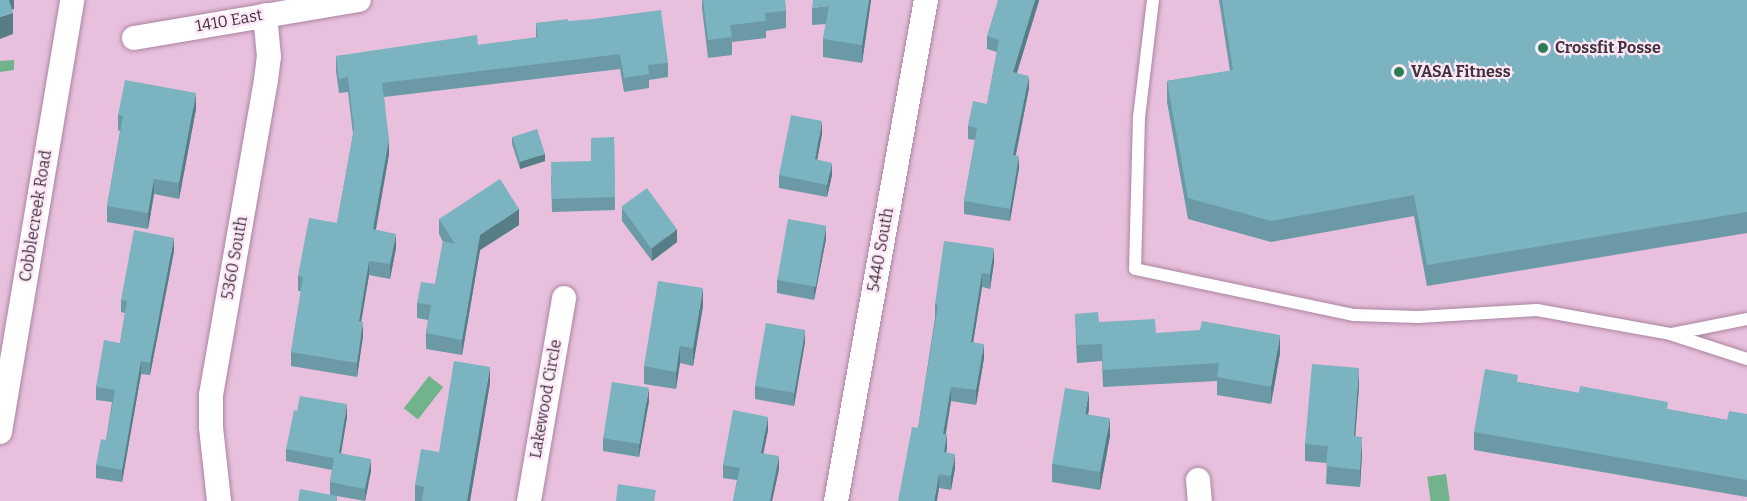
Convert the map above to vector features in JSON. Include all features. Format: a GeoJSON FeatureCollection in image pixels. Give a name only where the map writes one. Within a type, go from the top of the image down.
{"type":"FeatureCollection","features":[{"type":"Feature","properties":{"kind":"street","name":"Cobblecreek Road"},"geometry":{"type":"LineString","coordinates":[[0,432],[72,0]]}},
{"type":"Feature","properties":{"kind":"street","name":"1410 East"},"geometry":{"type":"LineString","coordinates":[[134,38],[359,0]]}},
{"type":"Feature","properties":{"kind":"street","name":"5440 South"},"geometry":{"type":"LineString","coordinates":[[836,501],[926,0]]}},
{"type":"Feature","properties":{"kind":"street","name":"5360 South"},"geometry":{"type":"LineString","coordinates":[[219,501],[210,427],[211,396],[268,69],[265,15]]}},
{"type":"Feature","properties":{"kind":"street","name":"Lakewood Circle"},"geometry":{"type":"LineString","coordinates":[[529,501],[564,298]]}},
{"type":"Feature","properties":{"kind":"lane"},"geometry":{"type":"LineString","coordinates":[[1153,0],[1139,117],[1135,269],[1354,315],[1418,317],[1537,310],[1670,334],[1747,359]]}},
{"type":"Feature","properties":{"kind":"lane"},"geometry":{"type":"LineString","coordinates":[[1670,334],[1747,319]]}},
{"type":"Feature","properties":{"kind":"shaded area"},"geometry":{"type":"Polygon","coordinates":[[[14,60],[14,70],[0,72],[0,61],[14,60]]]}},
{"type":"Feature","properties":{"kind":"shaded area"},"geometry":{"type":"Polygon","coordinates":[[[429,376],[443,387],[418,419],[404,408],[429,376]]]}},
{"type":"Feature","properties":{"kind":"shaded area"},"geometry":{"type":"Polygon","coordinates":[[[1446,474],[1450,501],[1431,501],[1427,477],[1446,474]]]}},
{"type":"Feature","properties":{"kind":"building"},"geometry":{"type":"Polygon","coordinates":[[[0,0],[9,0],[13,13],[0,17],[0,0]]]}},
{"type":"Feature","properties":{"kind":"building"},"geometry":{"type":"Polygon","coordinates":[[[703,0],[785,0],[786,11],[765,13],[766,21],[730,25],[732,37],[708,40],[703,0]]]}},
{"type":"Feature","properties":{"kind":"building"},"geometry":{"type":"Polygon","coordinates":[[[813,0],[869,0],[862,45],[823,39],[829,6],[812,8],[813,0]]]}},
{"type":"Feature","properties":{"kind":"building"},"geometry":{"type":"Polygon","coordinates":[[[998,0],[1035,0],[1013,72],[1029,76],[1013,155],[1019,156],[1010,209],[964,201],[977,128],[968,126],[973,101],[987,104],[999,40],[987,36],[998,0]]]}},
{"type":"Feature","properties":{"kind":"building"},"geometry":{"type":"Polygon","coordinates":[[[1222,0],[1747,0],[1747,212],[1427,265],[1414,195],[1271,221],[1188,198],[1167,81],[1233,70],[1222,0]]]}},
{"type":"Feature","properties":{"kind":"building"},"geometry":{"type":"Polygon","coordinates":[[[661,10],[668,63],[648,65],[649,74],[624,78],[620,54],[382,83],[389,139],[373,229],[396,234],[390,264],[369,261],[359,321],[363,322],[357,363],[291,352],[303,277],[298,276],[309,218],[337,223],[354,129],[348,77],[339,79],[336,56],[477,35],[478,45],[538,37],[536,23],[593,19],[661,10]]]}},
{"type":"Feature","properties":{"kind":"building"},"geometry":{"type":"Polygon","coordinates":[[[125,80],[196,93],[179,183],[154,179],[148,213],[107,206],[123,116],[118,115],[125,80]]]}},
{"type":"Feature","properties":{"kind":"building"},"geometry":{"type":"Polygon","coordinates":[[[791,115],[822,121],[815,159],[832,163],[827,185],[779,175],[791,115]]]}},
{"type":"Feature","properties":{"kind":"building"},"geometry":{"type":"Polygon","coordinates":[[[537,129],[545,154],[520,162],[512,137],[537,129]]]}},
{"type":"Feature","properties":{"kind":"building"},"geometry":{"type":"Polygon","coordinates":[[[614,137],[615,197],[552,199],[551,162],[591,161],[591,138],[614,137]]]}},
{"type":"Feature","properties":{"kind":"building"},"geometry":{"type":"Polygon","coordinates":[[[500,179],[519,209],[480,235],[462,340],[426,333],[431,305],[417,303],[421,282],[435,284],[443,241],[455,244],[439,219],[500,179]]]}},
{"type":"Feature","properties":{"kind":"building"},"geometry":{"type":"Polygon","coordinates":[[[647,188],[677,229],[651,248],[621,207],[647,188]]]}},
{"type":"Feature","properties":{"kind":"building"},"geometry":{"type":"Polygon","coordinates":[[[788,219],[826,226],[816,287],[777,280],[788,219]]]}},
{"type":"Feature","properties":{"kind":"building"},"geometry":{"type":"Polygon","coordinates":[[[134,230],[174,238],[150,363],[141,361],[122,470],[96,465],[101,439],[106,440],[115,390],[96,387],[104,340],[120,343],[127,301],[121,300],[134,230]]]}},
{"type":"Feature","properties":{"kind":"building"},"geometry":{"type":"Polygon","coordinates":[[[944,241],[994,248],[990,274],[982,273],[971,342],[984,344],[976,390],[951,387],[943,434],[947,434],[944,452],[955,454],[951,476],[939,474],[934,501],[898,501],[912,427],[918,428],[938,305],[935,304],[944,241]]]}},
{"type":"Feature","properties":{"kind":"building"},"geometry":{"type":"Polygon","coordinates":[[[658,281],[703,288],[693,348],[680,346],[676,372],[644,366],[658,281]]]}},
{"type":"Feature","properties":{"kind":"building"},"geometry":{"type":"Polygon","coordinates":[[[1098,312],[1099,322],[1155,319],[1156,333],[1200,330],[1202,321],[1280,335],[1271,387],[1217,377],[1219,363],[1103,370],[1102,344],[1077,345],[1075,314],[1098,312]]]}},
{"type":"Feature","properties":{"kind":"building"},"geometry":{"type":"Polygon","coordinates":[[[766,323],[805,330],[794,393],[755,386],[766,323]]]}},
{"type":"Feature","properties":{"kind":"building"},"geometry":{"type":"Polygon","coordinates":[[[454,361],[490,367],[467,501],[422,501],[424,487],[415,485],[421,449],[439,452],[454,361]]]}},
{"type":"Feature","properties":{"kind":"building"},"geometry":{"type":"Polygon","coordinates":[[[1312,364],[1359,368],[1354,436],[1362,437],[1360,470],[1326,466],[1328,446],[1305,444],[1312,364]]]}},
{"type":"Feature","properties":{"kind":"building"},"geometry":{"type":"Polygon","coordinates":[[[1485,369],[1518,375],[1517,382],[1579,393],[1580,386],[1668,402],[1667,409],[1727,420],[1729,411],[1747,414],[1747,480],[1474,432],[1485,369]]]}},
{"type":"Feature","properties":{"kind":"building"},"geometry":{"type":"Polygon","coordinates":[[[612,382],[649,388],[640,444],[603,438],[612,382]]]}},
{"type":"Feature","properties":{"kind":"building"},"geometry":{"type":"Polygon","coordinates":[[[1065,388],[1089,392],[1085,414],[1110,418],[1100,472],[1052,464],[1065,388]]]}},
{"type":"Feature","properties":{"kind":"building"},"geometry":{"type":"Polygon","coordinates":[[[300,396],[347,404],[339,453],[371,459],[365,489],[330,482],[334,458],[286,449],[294,410],[297,411],[300,396]]]}},
{"type":"Feature","properties":{"kind":"building"},"geometry":{"type":"Polygon","coordinates":[[[733,410],[768,417],[761,453],[779,456],[770,501],[733,501],[740,468],[723,465],[733,410]]]}},
{"type":"Feature","properties":{"kind":"building"},"geometry":{"type":"Polygon","coordinates":[[[618,484],[656,490],[654,501],[616,501],[618,484]]]}},
{"type":"Feature","properties":{"kind":"building"},"geometry":{"type":"Polygon","coordinates":[[[300,489],[337,496],[336,501],[298,501],[300,489]]]}},
{"type":"Feature","properties":{"kind":"place","name":"Crossfit Posse"},"geometry":{"type":"Point","coordinates":[1543,48]}},
{"type":"Feature","properties":{"kind":"place","name":"VASA Fitness"},"geometry":{"type":"Point","coordinates":[1399,72]}}]}
